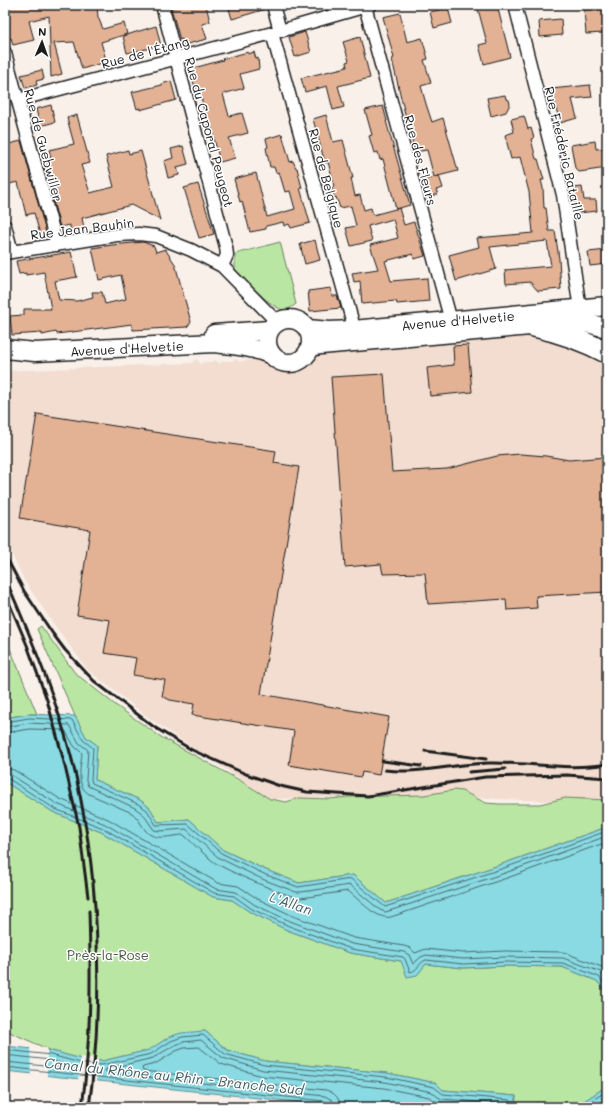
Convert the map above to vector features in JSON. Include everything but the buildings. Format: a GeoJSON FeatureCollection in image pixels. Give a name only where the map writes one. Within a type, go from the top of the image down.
{"type":"FeatureCollection","features":[{"type":"Feature","properties":{"kind":"main road","name":"Avenue d'Helvetie"},"geometry":{"type":"LineString","coordinates":[[308,329],[329,331],[354,330],[607,306]]}},
{"type":"Feature","properties":{"kind":"main road"},"geometry":{"type":"LineString","coordinates":[[290,319],[297,320],[308,329],[310,335],[310,347],[304,357],[293,363],[282,362],[272,355],[267,343],[273,326],[283,320],[290,319]]}},
{"type":"Feature","properties":{"kind":"main road","name":"Avenue d'Helvetie"},"geometry":{"type":"LineString","coordinates":[[310,347],[574,322],[607,328]]}},
{"type":"Feature","properties":{"kind":"main road","name":"Avenue d'Helvetie"},"geometry":{"type":"LineString","coordinates":[[5,340],[40,344],[191,336],[273,326]]}},
{"type":"Feature","properties":{"kind":"main road"},"geometry":{"type":"LineString","coordinates":[[532,326],[561,333],[607,353]]}},
{"type":"Feature","properties":{"kind":"main road","name":"Avenue d'Helvetie"},"geometry":{"type":"LineString","coordinates":[[5,349],[35,352],[214,344],[238,345],[260,350],[272,355]]}},
{"type":"Feature","properties":{"kind":"street","name":"Rue du Caporal Peugeot"},"geometry":{"type":"LineString","coordinates":[[162,5],[226,247],[227,255],[222,266]]}},
{"type":"Feature","properties":{"kind":"street"},"geometry":{"type":"LineString","coordinates":[[273,5],[276,32]]}},
{"type":"Feature","properties":{"kind":"street","name":"Rue Frédéric Bataille"},"geometry":{"type":"LineString","coordinates":[[515,5],[563,195],[580,309]]}},
{"type":"Feature","properties":{"kind":"street","name":"Rue de l'Étang"},"geometry":{"type":"LineString","coordinates":[[18,100],[276,32],[368,6]]}},
{"type":"Feature","properties":{"kind":"street","name":"Rue des Fleurs"},"geometry":{"type":"LineString","coordinates":[[368,6],[451,321]]}},
{"type":"Feature","properties":{"kind":"street","name":"Rue de Belgique"},"geometry":{"type":"LineString","coordinates":[[276,32],[354,330]]}},
{"type":"Feature","properties":{"kind":"street","name":"Rue de Guebwiller"},"geometry":{"type":"LineString","coordinates":[[5,53],[57,245]]}},
{"type":"Feature","properties":{"kind":"street"},"geometry":{"type":"LineString","coordinates":[[5,226],[8,252]]}},
{"type":"Feature","properties":{"kind":"street","name":"Rue Jean Bauhin"},"geometry":{"type":"LineString","coordinates":[[8,252],[117,235],[139,234],[156,236],[191,250],[222,266],[273,326]]}},
{"type":"Feature","properties":{"kind":"shaded area"},"geometry":{"type":"Polygon","coordinates":[[[528,337],[589,353],[607,365],[607,803],[424,795],[270,799],[153,721],[88,670],[55,626],[24,580],[5,540],[5,371],[192,363],[196,359],[201,364],[203,362],[212,362],[215,360],[220,364],[222,361],[232,361],[235,359],[240,362],[528,337]]]}},
{"type":"Feature","properties":{"kind":"green space"},"geometry":{"type":"Polygon","coordinates":[[[280,242],[296,304],[286,311],[273,305],[252,287],[235,269],[235,254],[280,242]]]}},
{"type":"Feature","properties":{"kind":"green space"},"geometry":{"type":"Polygon","coordinates":[[[41,626],[75,673],[118,707],[161,737],[241,781],[270,799],[286,802],[299,798],[330,799],[348,797],[424,795],[454,790],[462,791],[486,803],[499,804],[540,804],[565,798],[607,800],[607,827],[386,903],[353,875],[299,883],[266,870],[223,850],[189,819],[158,822],[150,808],[140,800],[95,780],[97,745],[86,737],[75,716],[37,629],[41,626]]]}},
{"type":"Feature","properties":{"kind":"green space"},"geometry":{"type":"Polygon","coordinates":[[[5,639],[12,653],[37,714],[5,718],[5,639]]]}},
{"type":"Feature","properties":{"kind":"green space","name":"Près-la-Rose"},"geometry":{"type":"Polygon","coordinates":[[[5,782],[53,812],[101,832],[213,897],[232,900],[250,912],[287,930],[350,953],[401,961],[417,975],[426,964],[463,968],[505,966],[562,967],[597,981],[607,993],[607,1086],[581,1103],[535,1103],[533,1107],[515,1105],[516,1096],[443,1090],[436,1083],[387,1073],[265,1061],[227,1050],[205,1031],[169,1037],[150,1050],[102,1061],[85,1060],[52,1051],[5,1030],[5,782]]]}},
{"type":"Feature","properties":{"kind":"water","name":"L'Allan"},"geometry":{"type":"Polygon","coordinates":[[[29,714],[75,716],[86,737],[97,745],[95,780],[140,800],[150,808],[158,822],[189,819],[223,850],[266,870],[299,883],[353,875],[386,903],[607,827],[607,993],[597,981],[562,967],[505,966],[463,968],[426,964],[417,975],[407,977],[401,961],[350,953],[287,930],[250,912],[232,900],[213,897],[101,832],[53,812],[5,782],[5,718],[29,714]]]}},
{"type":"Feature","properties":{"kind":"water","name":"Canal du Rhône au Rhin - Branche Sud"},"geometry":{"type":"Polygon","coordinates":[[[205,1031],[227,1050],[265,1061],[387,1073],[436,1083],[443,1090],[516,1096],[515,1105],[533,1107],[343,1107],[5,1071],[5,1046],[52,1051],[85,1060],[102,1061],[149,1050],[169,1037],[181,1033],[205,1031]]]}},
{"type":"Feature","properties":{"kind":"water"},"geometry":{"type":"Polygon","coordinates":[[[607,1086],[607,1107],[534,1107],[535,1103],[581,1103],[607,1086]]]}},
{"type":"Feature","properties":{"kind":"pier"},"geometry":{"type":"Polygon","coordinates":[[[30,1047],[47,1048],[47,1077],[31,1076],[30,1047]]]}},
{"type":"Feature","properties":{"kind":"pier"},"geometry":{"type":"Polygon","coordinates":[[[80,1057],[98,1059],[96,1083],[78,1081],[80,1057]]]}},
{"type":"Feature","properties":{"kind":"railway"},"geometry":{"type":"LineString","coordinates":[[5,555],[24,591],[53,634],[65,650],[94,681],[154,727],[192,750],[246,774],[280,786],[307,792],[368,796],[485,777],[567,775],[607,778]]}},
{"type":"Feature","properties":{"kind":"railway"},"geometry":{"type":"LineString","coordinates":[[5,578],[33,644],[65,733],[88,841],[93,886],[98,976],[94,1065],[89,1107]]}},
{"type":"Feature","properties":{"kind":"railway"},"geometry":{"type":"LineString","coordinates":[[5,593],[27,645],[47,700],[63,758],[79,827],[88,897]]}},
{"type":"Feature","properties":{"kind":"railway"},"geometry":{"type":"LineString","coordinates":[[425,751],[486,759]]}},
{"type":"Feature","properties":{"kind":"railway"},"geometry":{"type":"LineString","coordinates":[[383,761],[421,766]]}},
{"type":"Feature","properties":{"kind":"railway"},"geometry":{"type":"LineString","coordinates":[[385,770],[411,771],[488,763],[577,767],[607,764]]}},
{"type":"Feature","properties":{"kind":"railway"},"geometry":{"type":"LineString","coordinates":[[469,772],[505,769]]}},
{"type":"Feature","properties":{"kind":"railway"},"geometry":{"type":"LineString","coordinates":[[82,1107],[90,1009],[89,911]]}}]}
